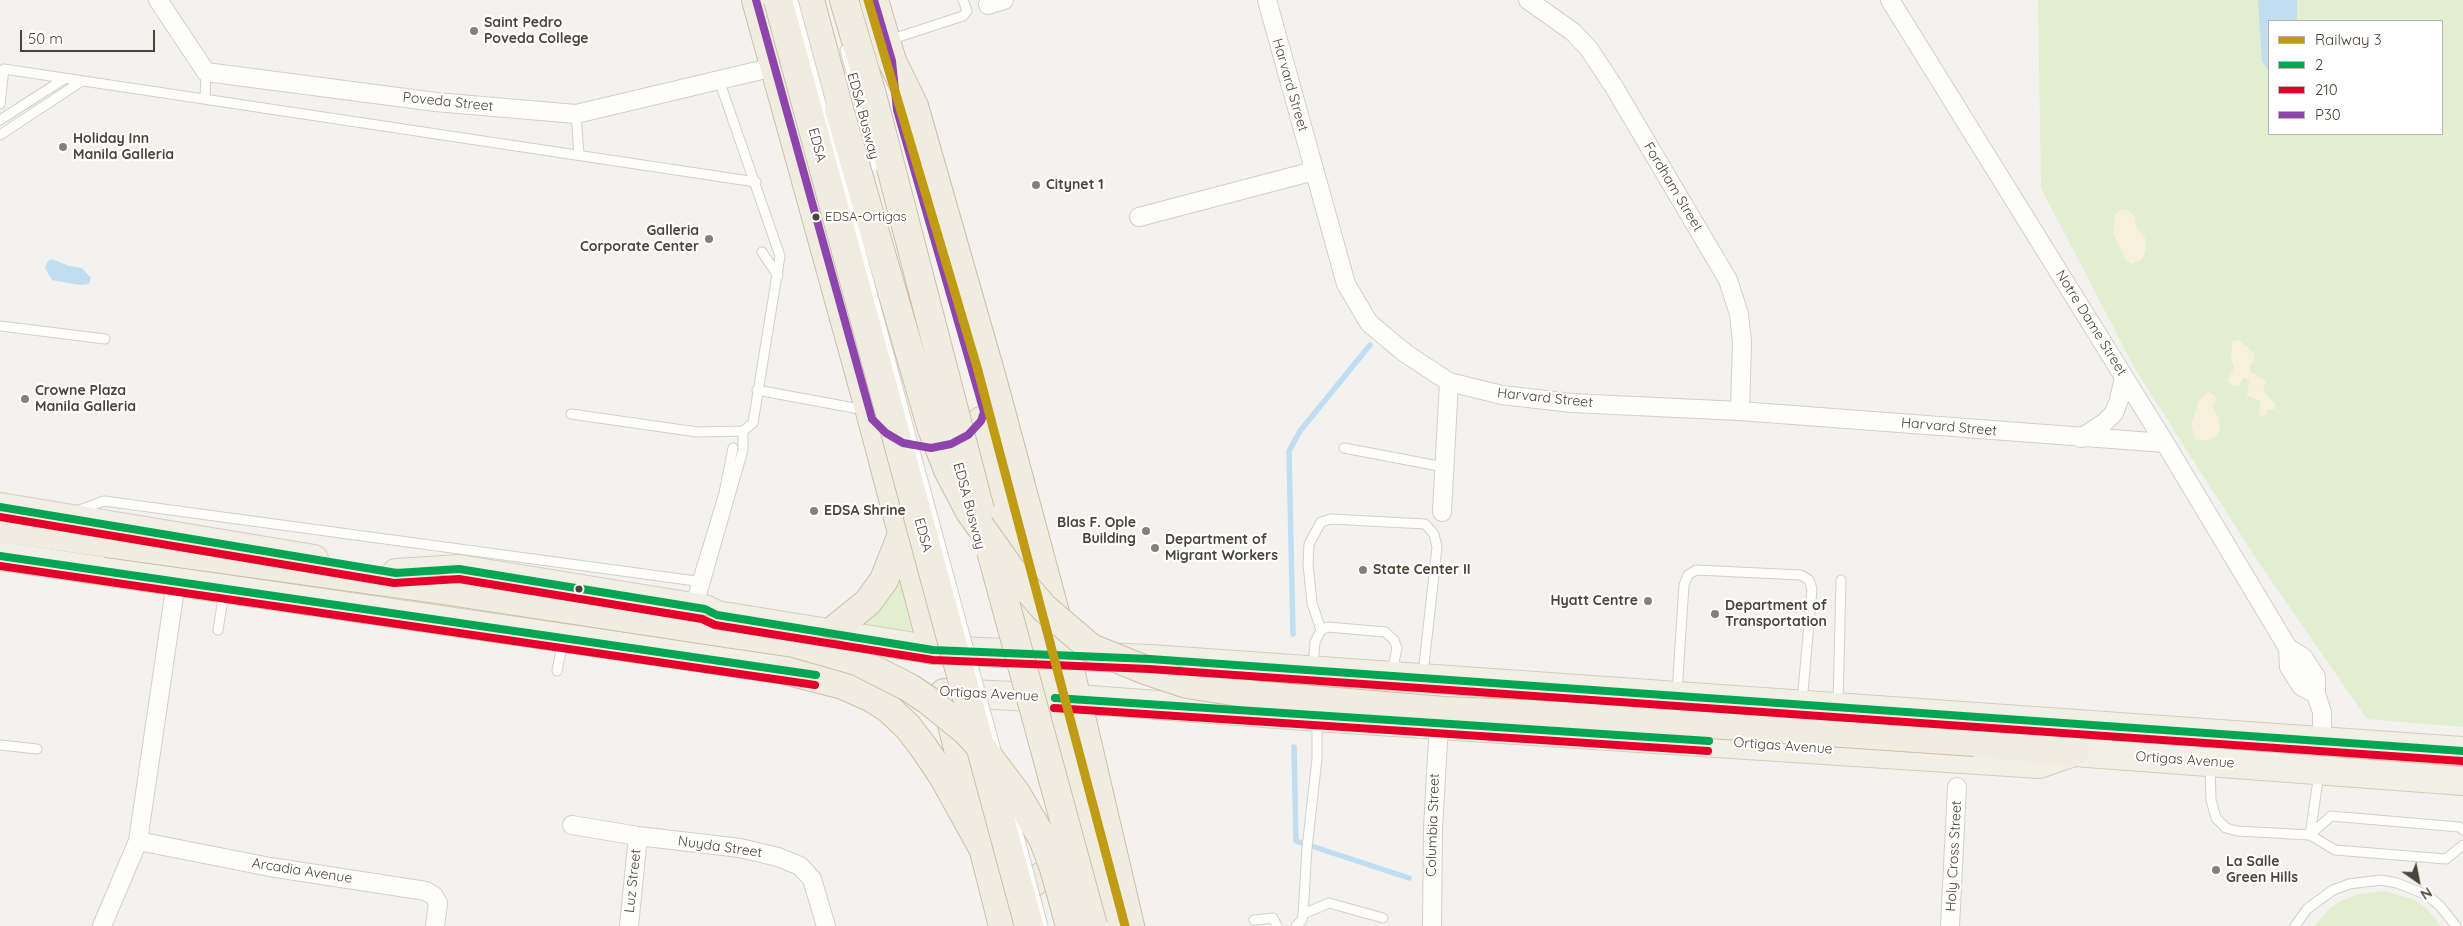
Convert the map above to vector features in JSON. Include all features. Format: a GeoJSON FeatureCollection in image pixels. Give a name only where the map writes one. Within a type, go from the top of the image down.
{"type":"FeatureCollection","features":[{"type":"Feature","properties":{"kind":"highway"},"geometry":{"type":"LineString","coordinates":[[756,0],[903,532],[933,650]]}},
{"type":"Feature","properties":{"kind":"highway","name":"EDSA"},"geometry":{"type":"LineString","coordinates":[[778,0],[1029,926]]}},
{"type":"Feature","properties":{"kind":"highway"},"geometry":{"type":"LineString","coordinates":[[810,0],[857,102],[995,568],[1093,926]]}},
{"type":"Feature","properties":{"kind":"highway"},"geometry":{"type":"LineString","coordinates":[[844,0],[857,102],[932,429],[948,470],[970,512],[1012,571],[1044,608],[1091,648],[1148,671],[1187,684],[1264,696],[1444,711],[1622,718],[1975,742],[2074,752]]}},
{"type":"Feature","properties":{"kind":"highway"},"geometry":{"type":"LineString","coordinates":[[874,0],[889,51],[914,106],[993,382],[1047,581],[1049,656]]}},
{"type":"Feature","properties":{"kind":"highway"},"geometry":{"type":"LineString","coordinates":[[889,51],[897,110],[1049,656],[1095,876],[1108,926]]}},
{"type":"Feature","properties":{"kind":"highway"},"geometry":{"type":"LineString","coordinates":[[871,415],[886,433],[903,443],[931,448],[960,440],[983,416]]}},
{"type":"Feature","properties":{"kind":"highway"},"geometry":{"type":"LineString","coordinates":[[983,416],[989,419],[1034,608]]}},
{"type":"Feature","properties":{"kind":"highway"},"geometry":{"type":"LineString","coordinates":[[0,528],[436,589],[732,634],[794,644],[856,661],[910,688],[929,701],[965,730],[985,752],[1016,793],[1043,839],[1054,868],[1070,926]]}},
{"type":"Feature","properties":{"kind":"highway"},"geometry":{"type":"LineString","coordinates":[[832,633],[868,602],[884,580],[903,532]]}},
{"type":"Feature","properties":{"kind":"highway"},"geometry":{"type":"LineString","coordinates":[[1047,581],[1065,610],[1089,632],[1118,649],[1150,659]]}},
{"type":"Feature","properties":{"kind":"highway"},"geometry":{"type":"LineString","coordinates":[[788,671],[842,685],[872,698],[908,727],[929,755],[985,852]]}},
{"type":"Feature","properties":{"kind":"highway"},"geometry":{"type":"LineString","coordinates":[[944,693],[1005,926]]}},
{"type":"Feature","properties":{"kind":"highway"},"geometry":{"type":"LineString","coordinates":[[1057,700],[1130,926]]}},
{"type":"Feature","properties":{"kind":"highway"},"geometry":{"type":"LineString","coordinates":[[1005,926],[1019,893],[1042,876],[1070,870],[1095,876]]}},
{"type":"Feature","properties":{"kind":"main road","name":"Ortigas Avenue"},"geometry":{"type":"LineString","coordinates":[[0,507],[465,583],[699,605]]}},
{"type":"Feature","properties":{"kind":"main road","name":"Ortigas Avenue"},"geometry":{"type":"LineString","coordinates":[[0,556],[944,693],[2039,764],[2074,752],[2463,781]]}},
{"type":"Feature","properties":{"kind":"main road","name":"Ortigas Avenue"},"geometry":{"type":"LineString","coordinates":[[396,573],[459,569],[699,605],[832,633],[933,650],[1150,659],[2463,751]]}},
{"type":"Feature","properties":{"kind":"main road"},"geometry":{"type":"LineString","coordinates":[[1034,608],[1049,656]]}},
{"type":"Feature","properties":{"kind":"main road"},"geometry":{"type":"LineString","coordinates":[[832,633],[854,646],[854,660],[850,671],[838,678]]}},
{"type":"Feature","properties":{"kind":"main road"},"geometry":{"type":"LineString","coordinates":[[933,650],[944,693]]}},
{"type":"Feature","properties":{"kind":"main road"},"geometry":{"type":"LineString","coordinates":[[1589,735],[1600,720],[1601,710],[1593,690]]}},
{"type":"Feature","properties":{"kind":"main road"},"geometry":{"type":"LineString","coordinates":[[1633,737],[1625,725],[1625,711],[1639,693]]}},
{"type":"Feature","properties":{"kind":"main road"},"geometry":{"type":"LineString","coordinates":[[1662,739],[1668,732],[1674,718],[1671,695]]}},
{"type":"Feature","properties":{"kind":"street"},"geometry":{"type":"LineString","coordinates":[[158,0],[206,72]]}},
{"type":"Feature","properties":{"kind":"street","name":"Harvard Street"},"geometry":{"type":"LineString","coordinates":[[1266,0],[1346,284],[1369,323],[1405,353],[1449,382],[1502,395],[1572,403],[1740,411],[2166,443]]}},
{"type":"Feature","properties":{"kind":"street","name":"Fordham Street"},"geometry":{"type":"LineString","coordinates":[[1528,0],[1574,32],[1589,49],[1728,280],[1739,314],[1742,342],[1740,411]]}},
{"type":"Feature","properties":{"kind":"street","name":"Notre Dame Street"},"geometry":{"type":"LineString","coordinates":[[1890,0],[2166,443],[2288,648],[2303,657],[2316,677],[2316,694],[2322,712],[2322,741]]}},
{"type":"Feature","properties":{"kind":"street","name":"Poveda Street"},"geometry":{"type":"LineString","coordinates":[[206,72],[436,102],[576,114],[774,67]]}},
{"type":"Feature","properties":{"kind":"street"},"geometry":{"type":"LineString","coordinates":[[1139,217],[1314,171]]}},
{"type":"Feature","properties":{"kind":"street"},"geometry":{"type":"LineString","coordinates":[[2082,438],[2104,423],[2114,413],[2124,377]]}},
{"type":"Feature","properties":{"kind":"street"},"geometry":{"type":"LineString","coordinates":[[1442,512],[1449,382]]}},
{"type":"Feature","properties":{"kind":"street"},"geometry":{"type":"LineString","coordinates":[[102,926],[138,841],[176,582]]}},
{"type":"Feature","properties":{"kind":"street","name":"Columbia Street"},"geometry":{"type":"LineString","coordinates":[[1432,926],[1433,828],[1438,724]]}},
{"type":"Feature","properties":{"kind":"street","name":"Holy Cross Street"},"geometry":{"type":"LineString","coordinates":[[1950,926],[1957,787]]}},
{"type":"Feature","properties":{"kind":"street","name":"Nuyda Street"},"geometry":{"type":"LineString","coordinates":[[572,826],[740,848],[778,857],[800,866],[812,880],[826,926]]}},
{"type":"Feature","properties":{"kind":"street","name":"Luz Street"},"geometry":{"type":"LineString","coordinates":[[628,926],[638,836]]}},
{"type":"Feature","properties":{"kind":"street","name":"Arcadia Avenue"},"geometry":{"type":"LineString","coordinates":[[138,841],[270,867],[426,891],[434,896],[438,903],[435,926]]}},
{"type":"Feature","properties":{"kind":"lane"},"geometry":{"type":"LineString","coordinates":[[793,0],[1044,926]]}},
{"type":"Feature","properties":{"kind":"lane"},"geometry":{"type":"LineString","coordinates":[[889,51],[964,16],[967,11],[963,0]]}},
{"type":"Feature","properties":{"kind":"lane","name":"EDSA Busway"},"geometry":{"type":"LineString","coordinates":[[841,37],[857,102],[880,178]]}},
{"type":"Feature","properties":{"kind":"lane"},"geometry":{"type":"LineString","coordinates":[[0,104],[4,69],[756,182]]}},
{"type":"Feature","properties":{"kind":"lane"},"geometry":{"type":"LineString","coordinates":[[205,99],[206,72]]}},
{"type":"Feature","properties":{"kind":"lane"},"geometry":{"type":"LineString","coordinates":[[0,120],[64,78]]}},
{"type":"Feature","properties":{"kind":"lane"},"geometry":{"type":"LineString","coordinates":[[571,414],[697,432],[742,431],[752,423],[780,256],[756,182],[719,80]]}},
{"type":"Feature","properties":{"kind":"lane"},"geometry":{"type":"LineString","coordinates":[[0,135],[82,81]]}},
{"type":"Feature","properties":{"kind":"lane"},"geometry":{"type":"LineString","coordinates":[[576,114],[579,155]]}},
{"type":"Feature","properties":{"kind":"lane"},"geometry":{"type":"LineString","coordinates":[[762,252],[778,276]]}},
{"type":"Feature","properties":{"kind":"lane"},"geometry":{"type":"LineString","coordinates":[[0,326],[105,339]]}},
{"type":"Feature","properties":{"kind":"lane"},"geometry":{"type":"LineString","coordinates":[[757,390],[871,415]]}},
{"type":"Feature","properties":{"kind":"lane"},"geometry":{"type":"LineString","coordinates":[[699,605],[743,450],[742,431]]}},
{"type":"Feature","properties":{"kind":"lane","name":"EDSA Busway"},"geometry":{"type":"LineString","coordinates":[[950,437],[955,456]]}},
{"type":"Feature","properties":{"kind":"lane"},"geometry":{"type":"LineString","coordinates":[[699,605],[733,448]]}},
{"type":"Feature","properties":{"kind":"lane"},"geometry":{"type":"LineString","coordinates":[[1344,448],[1444,467]]}},
{"type":"Feature","properties":{"kind":"lane","name":"EDSA Busway"},"geometry":{"type":"LineString","coordinates":[[958,466],[979,542]]}},
{"type":"Feature","properties":{"kind":"lane"},"geometry":{"type":"LineString","coordinates":[[62,517],[104,501],[699,605]]}},
{"type":"Feature","properties":{"kind":"lane"},"geometry":{"type":"LineString","coordinates":[[1321,630],[1312,603],[1308,564],[1309,544],[1321,522],[1331,519],[1425,524],[1434,534],[1436,547],[1422,678]]}},
{"type":"Feature","properties":{"kind":"lane","name":"EDSA Busway"},"geometry":{"type":"LineString","coordinates":[[982,552],[1084,926]]}},
{"type":"Feature","properties":{"kind":"lane"},"geometry":{"type":"LineString","coordinates":[[1671,695],[1684,585],[1688,575],[1696,570],[1801,575],[1809,580],[1812,589],[1802,704]]}},
{"type":"Feature","properties":{"kind":"lane"},"geometry":{"type":"LineString","coordinates":[[1838,707],[1841,580]]}},
{"type":"Feature","properties":{"kind":"lane"},"geometry":{"type":"LineString","coordinates":[[465,583],[477,590],[804,640],[832,633]]}},
{"type":"Feature","properties":{"kind":"lane"},"geometry":{"type":"LineString","coordinates":[[218,630],[225,589]]}},
{"type":"Feature","properties":{"kind":"lane"},"geometry":{"type":"LineString","coordinates":[[1312,670],[1315,642],[1321,630],[1328,627],[1385,632],[1394,640],[1397,648],[1391,675]]}},
{"type":"Feature","properties":{"kind":"lane"},"geometry":{"type":"LineString","coordinates":[[557,671],[563,638]]}},
{"type":"Feature","properties":{"kind":"lane"},"geometry":{"type":"LineString","coordinates":[[1302,922],[1307,848],[1317,759],[1317,717]]}},
{"type":"Feature","properties":{"kind":"lane"},"geometry":{"type":"LineString","coordinates":[[0,745],[37,749]]}},
{"type":"Feature","properties":{"kind":"lane"},"geometry":{"type":"LineString","coordinates":[[2210,761],[2210,800],[2216,818],[2226,828],[2236,831],[2310,835],[2335,850],[2446,859],[2463,845]]}},
{"type":"Feature","properties":{"kind":"lane"},"geometry":{"type":"LineString","coordinates":[[2310,835],[2319,771]]}},
{"type":"Feature","properties":{"kind":"lane"},"geometry":{"type":"LineString","coordinates":[[2310,835],[2331,816],[2459,827],[2463,830]]}},
{"type":"Feature","properties":{"kind":"lane"},"geometry":{"type":"LineString","coordinates":[[2295,926],[2307,909],[2333,890],[2356,882],[2381,880],[2397,882],[2427,896],[2440,906],[2456,926]]}},
{"type":"Feature","properties":{"kind":"lane"},"geometry":{"type":"LineString","coordinates":[[1302,922],[1329,903],[1383,918]]}},
{"type":"Feature","properties":{"kind":"lane"},"geometry":{"type":"LineString","coordinates":[[1254,920],[1273,918],[1277,926]]}},
{"type":"Feature","properties":{"kind":"green space"},"geometry":{"type":"Polygon","coordinates":[[[2038,0],[2463,0],[2463,727],[2367,719],[2259,563],[2135,369],[2041,188],[2038,0]]]}},
{"type":"Feature","properties":{"kind":"green space"},"geometry":{"type":"Polygon","coordinates":[[[901,576],[918,632],[860,628],[859,622],[901,576]]]}},
{"type":"Feature","properties":{"kind":"green space"},"geometry":{"type":"Polygon","coordinates":[[[2384,891],[2413,899],[2425,907],[2441,926],[2314,926],[2329,909],[2341,901],[2355,895],[2384,891]]]}},
{"type":"Feature","properties":{"kind":"sand"},"geometry":{"type":"Polygon","coordinates":[[[2120,209],[2128,210],[2135,217],[2136,227],[2145,237],[2146,247],[2144,256],[2140,261],[2132,264],[2125,260],[2113,233],[2115,215],[2120,209]]]}},
{"type":"Feature","properties":{"kind":"sand"},"geometry":{"type":"Polygon","coordinates":[[[2239,340],[2254,353],[2255,360],[2250,365],[2250,371],[2266,381],[2263,390],[2276,405],[2275,409],[2268,409],[2265,416],[2258,414],[2261,401],[2247,396],[2249,382],[2247,379],[2243,377],[2239,387],[2232,385],[2228,381],[2234,367],[2231,358],[2233,341],[2239,340]]]}},
{"type":"Feature","properties":{"kind":"sand"},"geometry":{"type":"Polygon","coordinates":[[[2208,392],[2215,396],[2217,402],[2212,405],[2219,419],[2220,430],[2217,436],[2210,440],[2195,439],[2191,424],[2199,400],[2208,392]]]}},
{"type":"Feature","properties":{"kind":"water"},"geometry":{"type":"Polygon","coordinates":[[[2258,0],[2297,0],[2297,20],[2268,20],[2268,70],[2262,61],[2258,0]]]}},
{"type":"Feature","properties":{"kind":"water"},"geometry":{"type":"Polygon","coordinates":[[[52,259],[69,266],[82,268],[91,278],[89,284],[80,285],[52,280],[45,268],[48,261],[52,259]]]}},
{"type":"Feature","properties":{"kind":"waterway"},"geometry":{"type":"LineString","coordinates":[[1293,634],[1289,451],[1300,431],[1370,345]]}},
{"type":"Feature","properties":{"kind":"waterway"},"geometry":{"type":"LineString","coordinates":[[1294,747],[1296,841],[1409,878]]}},
{"type":"Feature","properties":{"kind":"rail line","name":"3"},"geometry":{"type":"LineString","coordinates":[[868,0],[977,367],[1125,926]]}},
{"type":"Feature","properties":{"kind":"transit line","name":"P30"},"geometry":{"type":"LineString","coordinates":[[756,0],[872,419],[886,433],[903,443],[931,448],[951,444],[968,435],[981,421],[984,412],[897,110],[892,61],[874,0]]}},
{"type":"Feature","properties":{"kind":"transit line","name":"2"},"geometry":{"type":"LineString","coordinates":[[0,507],[396,573],[459,569],[705,609],[717,615],[933,650],[1150,659],[2463,751]]}},
{"type":"Feature","properties":{"kind":"transit line","name":"210"},"geometry":{"type":"LineString","coordinates":[[0,517],[394,583],[459,579],[702,619],[715,625],[933,660],[1149,669],[2462,761]]}},
{"type":"Feature","properties":{"kind":"transit line","name":"2"},"geometry":{"type":"LineString","coordinates":[[0,556],[816,675]]}},
{"type":"Feature","properties":{"kind":"transit line","name":"210"},"geometry":{"type":"LineString","coordinates":[[0,566],[815,685]]}},
{"type":"Feature","properties":{"kind":"transit line","name":"2"},"geometry":{"type":"LineString","coordinates":[[1055,698],[1709,741]]}},
{"type":"Feature","properties":{"kind":"transit line","name":"210"},"geometry":{"type":"LineString","coordinates":[[1054,708],[1708,751]]}},
{"type":"Feature","properties":{"kind":"place","name":"Saint Pedro Poveda College"},"geometry":{"type":"Point","coordinates":[474,31]}},
{"type":"Feature","properties":{"kind":"place","name":"Holiday Inn Manila Galleria"},"geometry":{"type":"Point","coordinates":[63,147]}},
{"type":"Feature","properties":{"kind":"place","name":"Citynet 1"},"geometry":{"type":"Point","coordinates":[1036,185]}},
{"type":"Feature","properties":{"kind":"place","name":"EDSA-Ortigas"},"geometry":{"type":"Point","coordinates":[816,217]}},
{"type":"Feature","properties":{"kind":"place","name":"Galleria Corporate Center"},"geometry":{"type":"Point","coordinates":[709,239]}},
{"type":"Feature","properties":{"kind":"place","name":"Crowne Plaza Manila Galleria"},"geometry":{"type":"Point","coordinates":[25,399]}},
{"type":"Feature","properties":{"kind":"place","name":"EDSA Shrine"},"geometry":{"type":"Point","coordinates":[814,511]}},
{"type":"Feature","properties":{"kind":"place","name":"Blas F. Ople Building"},"geometry":{"type":"Point","coordinates":[1146,531]}},
{"type":"Feature","properties":{"kind":"place","name":"Department of Migrant Workers"},"geometry":{"type":"Point","coordinates":[1155,548]}},
{"type":"Feature","properties":{"kind":"place","name":"State Center II"},"geometry":{"type":"Point","coordinates":[1363,570]}},
{"type":"Feature","properties":{"kind":"place","name":"Hyatt Centre"},"geometry":{"type":"Point","coordinates":[1648,601]}},
{"type":"Feature","properties":{"kind":"place","name":"Department of Transportation"},"geometry":{"type":"Point","coordinates":[1715,614]}},
{"type":"Feature","properties":{"kind":"place","name":"La Salle Green Hills"},"geometry":{"type":"Point","coordinates":[2216,870]}}]}
